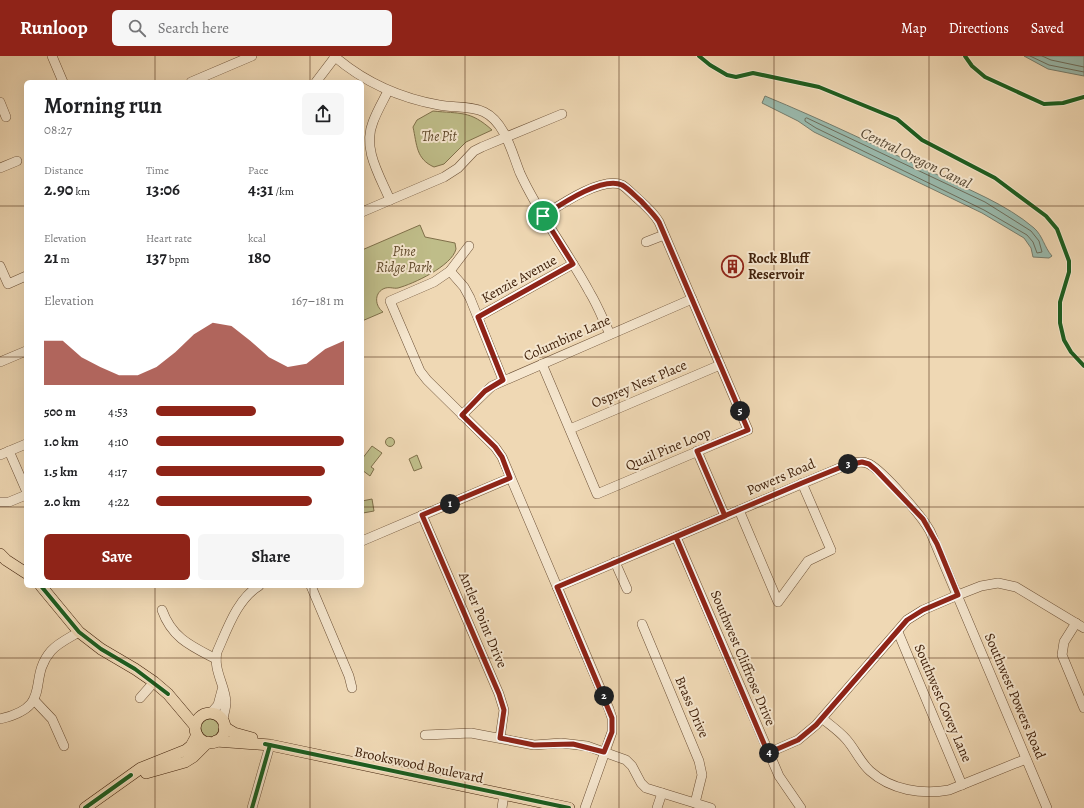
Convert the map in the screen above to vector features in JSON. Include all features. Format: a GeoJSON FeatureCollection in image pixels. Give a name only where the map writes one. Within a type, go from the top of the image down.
{"type":"FeatureCollection","features":[{"type":"Feature","properties":{"kind":"main road"},"geometry":{"type":"LineString","coordinates":[[2,558],[24,572]]}},
{"type":"Feature","properties":{"kind":"main road"},"geometry":{"type":"LineString","coordinates":[[43,588],[79,632],[101,650],[135,668],[154,682],[168,694],[203,741],[212,742]]}},
{"type":"Feature","properties":{"kind":"main road"},"geometry":{"type":"LineString","coordinates":[[131,775],[185,762],[222,735],[223,724],[219,717],[207,714],[168,694]]}},
{"type":"Feature","properties":{"kind":"main road"},"geometry":{"type":"LineString","coordinates":[[85,808],[141,768],[186,750],[191,746],[199,718],[207,714]]}},
{"type":"Feature","properties":{"kind":"main road","name":"Brookswood Boulevard"},"geometry":{"type":"LineString","coordinates":[[223,724],[234,733],[268,745],[569,808]]}},
{"type":"Feature","properties":{"kind":"main road","name":"Brookswood Boulevard"},"geometry":{"type":"LineString","coordinates":[[212,742],[268,745]]}},
{"type":"Feature","properties":{"kind":"street"},"geometry":{"type":"LineString","coordinates":[[52,56],[63,80]]}},
{"type":"Feature","properties":{"kind":"street"},"geometry":{"type":"LineString","coordinates":[[196,80],[252,56]]}},
{"type":"Feature","properties":{"kind":"street"},"geometry":{"type":"LineString","coordinates":[[317,80],[334,56]]}},
{"type":"Feature","properties":{"kind":"street","name":"Kenzie Avenue"},"geometry":{"type":"LineString","coordinates":[[334,56],[366,80],[388,91],[417,101],[441,106],[470,108],[484,112],[496,121],[505,137],[528,190],[590,293],[610,334]]}},
{"type":"Feature","properties":{"kind":"street"},"geometry":{"type":"LineString","coordinates":[[388,91],[373,123],[370,146],[372,158],[390,200]]}},
{"type":"Feature","properties":{"kind":"street"},"geometry":{"type":"LineString","coordinates":[[0,102],[6,117]]}},
{"type":"Feature","properties":{"kind":"street"},"geometry":{"type":"LineString","coordinates":[[364,211],[444,177],[458,168],[474,151],[562,114]]}},
{"type":"Feature","properties":{"kind":"street"},"geometry":{"type":"LineString","coordinates":[[0,168],[17,161]]}},
{"type":"Feature","properties":{"kind":"street","name":"Quail Pine Loop"},"geometry":{"type":"LineString","coordinates":[[542,364],[597,494],[748,430],[654,214],[630,191],[615,184],[600,186],[578,195],[543,216]]}},
{"type":"Feature","properties":{"kind":"street"},"geometry":{"type":"LineString","coordinates":[[646,242],[664,235]]}},
{"type":"Feature","properties":{"kind":"street"},"geometry":{"type":"LineString","coordinates":[[469,246],[450,272],[434,282],[390,301],[420,371],[427,380],[495,447],[502,457],[611,714],[612,732],[585,808]]}},
{"type":"Feature","properties":{"kind":"street","name":"Kenzie Avenue"},"geometry":{"type":"LineString","coordinates":[[478,317],[573,264]]}},
{"type":"Feature","properties":{"kind":"street"},"geometry":{"type":"LineString","coordinates":[[0,266],[8,284],[24,277]]}},
{"type":"Feature","properties":{"kind":"street"},"geometry":{"type":"LineString","coordinates":[[450,272],[464,287],[478,317],[503,380]]}},
{"type":"Feature","properties":{"kind":"street","name":"Columbine Lane"},"geometry":{"type":"LineString","coordinates":[[462,415],[485,391],[503,380],[692,299]]}},
{"type":"Feature","properties":{"kind":"street"},"geometry":{"type":"LineString","coordinates":[[0,362],[24,352]]}},
{"type":"Feature","properties":{"kind":"street","name":"Osprey Nest Place"},"geometry":{"type":"LineString","coordinates":[[570,429],[720,365]]}},
{"type":"Feature","properties":{"kind":"street"},"geometry":{"type":"LineString","coordinates":[[0,455],[24,445]]}},
{"type":"Feature","properties":{"kind":"street"},"geometry":{"type":"LineString","coordinates":[[9,451],[24,485]]}},
{"type":"Feature","properties":{"kind":"street"},"geometry":{"type":"LineString","coordinates":[[697,451],[725,516]]}},
{"type":"Feature","properties":{"kind":"street","name":"Powers Road"},"geometry":{"type":"LineString","coordinates":[[557,587],[802,483],[853,463],[869,464],[923,519],[937,544],[958,595]]}},
{"type":"Feature","properties":{"kind":"street"},"geometry":{"type":"LineString","coordinates":[[364,540],[510,478]]}},
{"type":"Feature","properties":{"kind":"street"},"geometry":{"type":"LineString","coordinates":[[739,510],[778,602],[808,561],[831,550],[802,483]]}},
{"type":"Feature","properties":{"kind":"street"},"geometry":{"type":"LineString","coordinates":[[0,502],[9,502],[24,496]]}},
{"type":"Feature","properties":{"kind":"street","name":"Antler Point Drive"},"geometry":{"type":"LineString","coordinates":[[422,515],[499,694],[504,710],[500,738]]}},
{"type":"Feature","properties":{"kind":"street","name":"Southwest Cliffrose Drive"},"geometry":{"type":"LineString","coordinates":[[676,537],[768,753],[779,776],[801,808]]}},
{"type":"Feature","properties":{"kind":"street"},"geometry":{"type":"LineString","coordinates":[[615,562],[627,589]]}},
{"type":"Feature","properties":{"kind":"street"},"geometry":{"type":"LineString","coordinates":[[768,753],[798,740],[809,732],[915,614],[958,595],[988,584],[1007,584],[1026,592],[1080,625],[1064,642],[1062,655],[1084,708]]}},
{"type":"Feature","properties":{"kind":"street"},"geometry":{"type":"LineString","coordinates":[[223,724],[226,702],[216,659],[217,652],[246,596],[256,588]]}},
{"type":"Feature","properties":{"kind":"street"},"geometry":{"type":"LineString","coordinates":[[312,588],[349,676],[352,688]]}},
{"type":"Feature","properties":{"kind":"street","name":"Southwest Powers Road"},"geometry":{"type":"LineString","coordinates":[[958,595],[1047,808]]}},
{"type":"Feature","properties":{"kind":"street"},"geometry":{"type":"LineString","coordinates":[[162,610],[172,632],[181,639],[216,659]]}},
{"type":"Feature","properties":{"kind":"street","name":"Brass Drive"},"geometry":{"type":"LineString","coordinates":[[642,624],[699,760],[702,775],[695,803]]}},
{"type":"Feature","properties":{"kind":"street"},"geometry":{"type":"LineString","coordinates":[[0,719],[18,713],[34,700],[37,694],[40,671],[50,651],[79,632]]}},
{"type":"Feature","properties":{"kind":"street","name":"Southwest Covey Lane"},"geometry":{"type":"LineString","coordinates":[[898,632],[962,786]]}},
{"type":"Feature","properties":{"kind":"street"},"geometry":{"type":"LineString","coordinates":[[140,698],[154,682]]}},
{"type":"Feature","properties":{"kind":"street"},"geometry":{"type":"LineString","coordinates":[[207,714],[218,705],[222,689]]}},
{"type":"Feature","properties":{"kind":"street"},"geometry":{"type":"LineString","coordinates":[[34,700],[52,719],[64,746]]}},
{"type":"Feature","properties":{"kind":"street"},"geometry":{"type":"LineString","coordinates":[[823,718],[845,738],[870,772],[891,784],[924,792],[937,792],[962,786],[1026,759]]}},
{"type":"Feature","properties":{"kind":"street"},"geometry":{"type":"LineString","coordinates":[[425,735],[471,733],[534,745],[573,744],[604,752],[626,760],[632,766],[643,786],[711,808]]}},
{"type":"Feature","properties":{"kind":"street"},"geometry":{"type":"LineString","coordinates":[[252,808],[268,745]]}},
{"type":"Feature","properties":{"kind":"street"},"geometry":{"type":"LineString","coordinates":[[657,808],[662,793]]}},
{"type":"Feature","properties":{"kind":"street"},"geometry":{"type":"LineString","coordinates":[[502,808],[504,794]]}},
{"type":"Feature","properties":{"kind":"green space","name":"The Pit"},"geometry":{"type":"Polygon","coordinates":[[[433,111],[458,113],[471,116],[492,130],[466,142],[444,164],[434,167],[428,164],[420,156],[413,127],[417,120],[433,111]]]}},
{"type":"Feature","properties":{"kind":"green space","name":"Pine Ridge Park"},"geometry":{"type":"Polygon","coordinates":[[[420,225],[425,237],[455,243],[456,249],[453,255],[440,268],[413,283],[398,288],[387,288],[380,291],[377,297],[377,303],[378,307],[383,312],[364,320],[364,249],[420,225]]]}},
{"type":"Feature","properties":{"kind":"green space"},"geometry":{"type":"Polygon","coordinates":[[[388,438],[392,438],[394,442],[392,446],[388,446],[386,444],[386,440],[388,438]]]}},
{"type":"Feature","properties":{"kind":"green space"},"geometry":{"type":"Polygon","coordinates":[[[372,446],[382,453],[371,467],[374,469],[370,476],[364,472],[364,456],[372,446]]]}},
{"type":"Feature","properties":{"kind":"green space"},"geometry":{"type":"Polygon","coordinates":[[[417,455],[422,468],[414,471],[409,459],[417,455]]]}},
{"type":"Feature","properties":{"kind":"green space"},"geometry":{"type":"Polygon","coordinates":[[[372,499],[374,511],[364,513],[364,501],[372,499]]]}},
{"type":"Feature","properties":{"kind":"green space"},"geometry":{"type":"Polygon","coordinates":[[[210,719],[216,722],[219,728],[216,734],[210,737],[204,734],[201,728],[204,722],[210,719]]]}},
{"type":"Feature","properties":{"kind":"water"},"geometry":{"type":"Polygon","coordinates":[[[1024,56],[1084,56],[1084,76],[1048,69],[1024,56]]]}},
{"type":"Feature","properties":{"kind":"water"},"geometry":{"type":"Polygon","coordinates":[[[765,96],[851,134],[974,192],[1012,212],[1034,228],[1052,256],[1049,258],[1033,257],[1031,248],[1024,238],[982,213],[814,132],[798,121],[762,103],[765,96]]]}},
{"type":"Feature","properties":{"kind":"cycle path"},"geometry":{"type":"LineString","coordinates":[[699,56],[710,65],[727,75],[736,77],[753,73],[819,87],[897,119],[922,140],[995,178],[1046,216],[1057,229],[1069,261],[1069,272],[1060,302],[1060,323],[1064,340],[1071,352],[1084,366]]}},
{"type":"Feature","properties":{"kind":"cycle path"},"geometry":{"type":"LineString","coordinates":[[965,56],[972,66],[985,77],[1044,104],[1063,103],[1084,97]]}},
{"type":"Feature","properties":{"kind":"cycle path"},"geometry":{"type":"LineString","coordinates":[[43,588],[79,632],[101,649],[135,669],[168,694]]}},
{"type":"Feature","properties":{"kind":"cycle path"},"geometry":{"type":"LineString","coordinates":[[265,744],[569,808]]}},
{"type":"Feature","properties":{"kind":"cycle path"},"geometry":{"type":"LineString","coordinates":[[252,808],[270,745]]}},
{"type":"Feature","properties":{"kind":"cycle path"},"geometry":{"type":"LineString","coordinates":[[85,808],[131,775]]}},
{"type":"Feature","properties":{"kind":"place","name":"Rock Bluff Reservoir"},"geometry":{"type":"Point","coordinates":[732,266]}},
{"type":"Feature","properties":{"kind":"route"},"geometry":{"type":"LineString","coordinates":[[543,216],[573,264],[510,301],[478,317],[494,352],[503,380],[485,391],[462,415],[499,452],[510,478],[422,515],[502,702],[504,710],[500,738],[534,745],[561,743],[573,744],[587,746],[604,752],[612,732],[612,718],[609,709],[557,587],[725,516],[802,483],[844,466],[862,462],[869,464],[876,470],[923,519],[937,544],[958,595],[923,610],[907,620],[816,725],[798,740],[768,753],[676,537],[725,516],[697,451],[748,430],[659,222],[654,214],[630,191],[615,184],[600,186],[578,195],[543,216]]}},
{"type":"Feature","properties":{"kind":"water label","name":"Central Oregon Canal"},"geometry":{"type":"Point","coordinates":[916,158]}}]}
